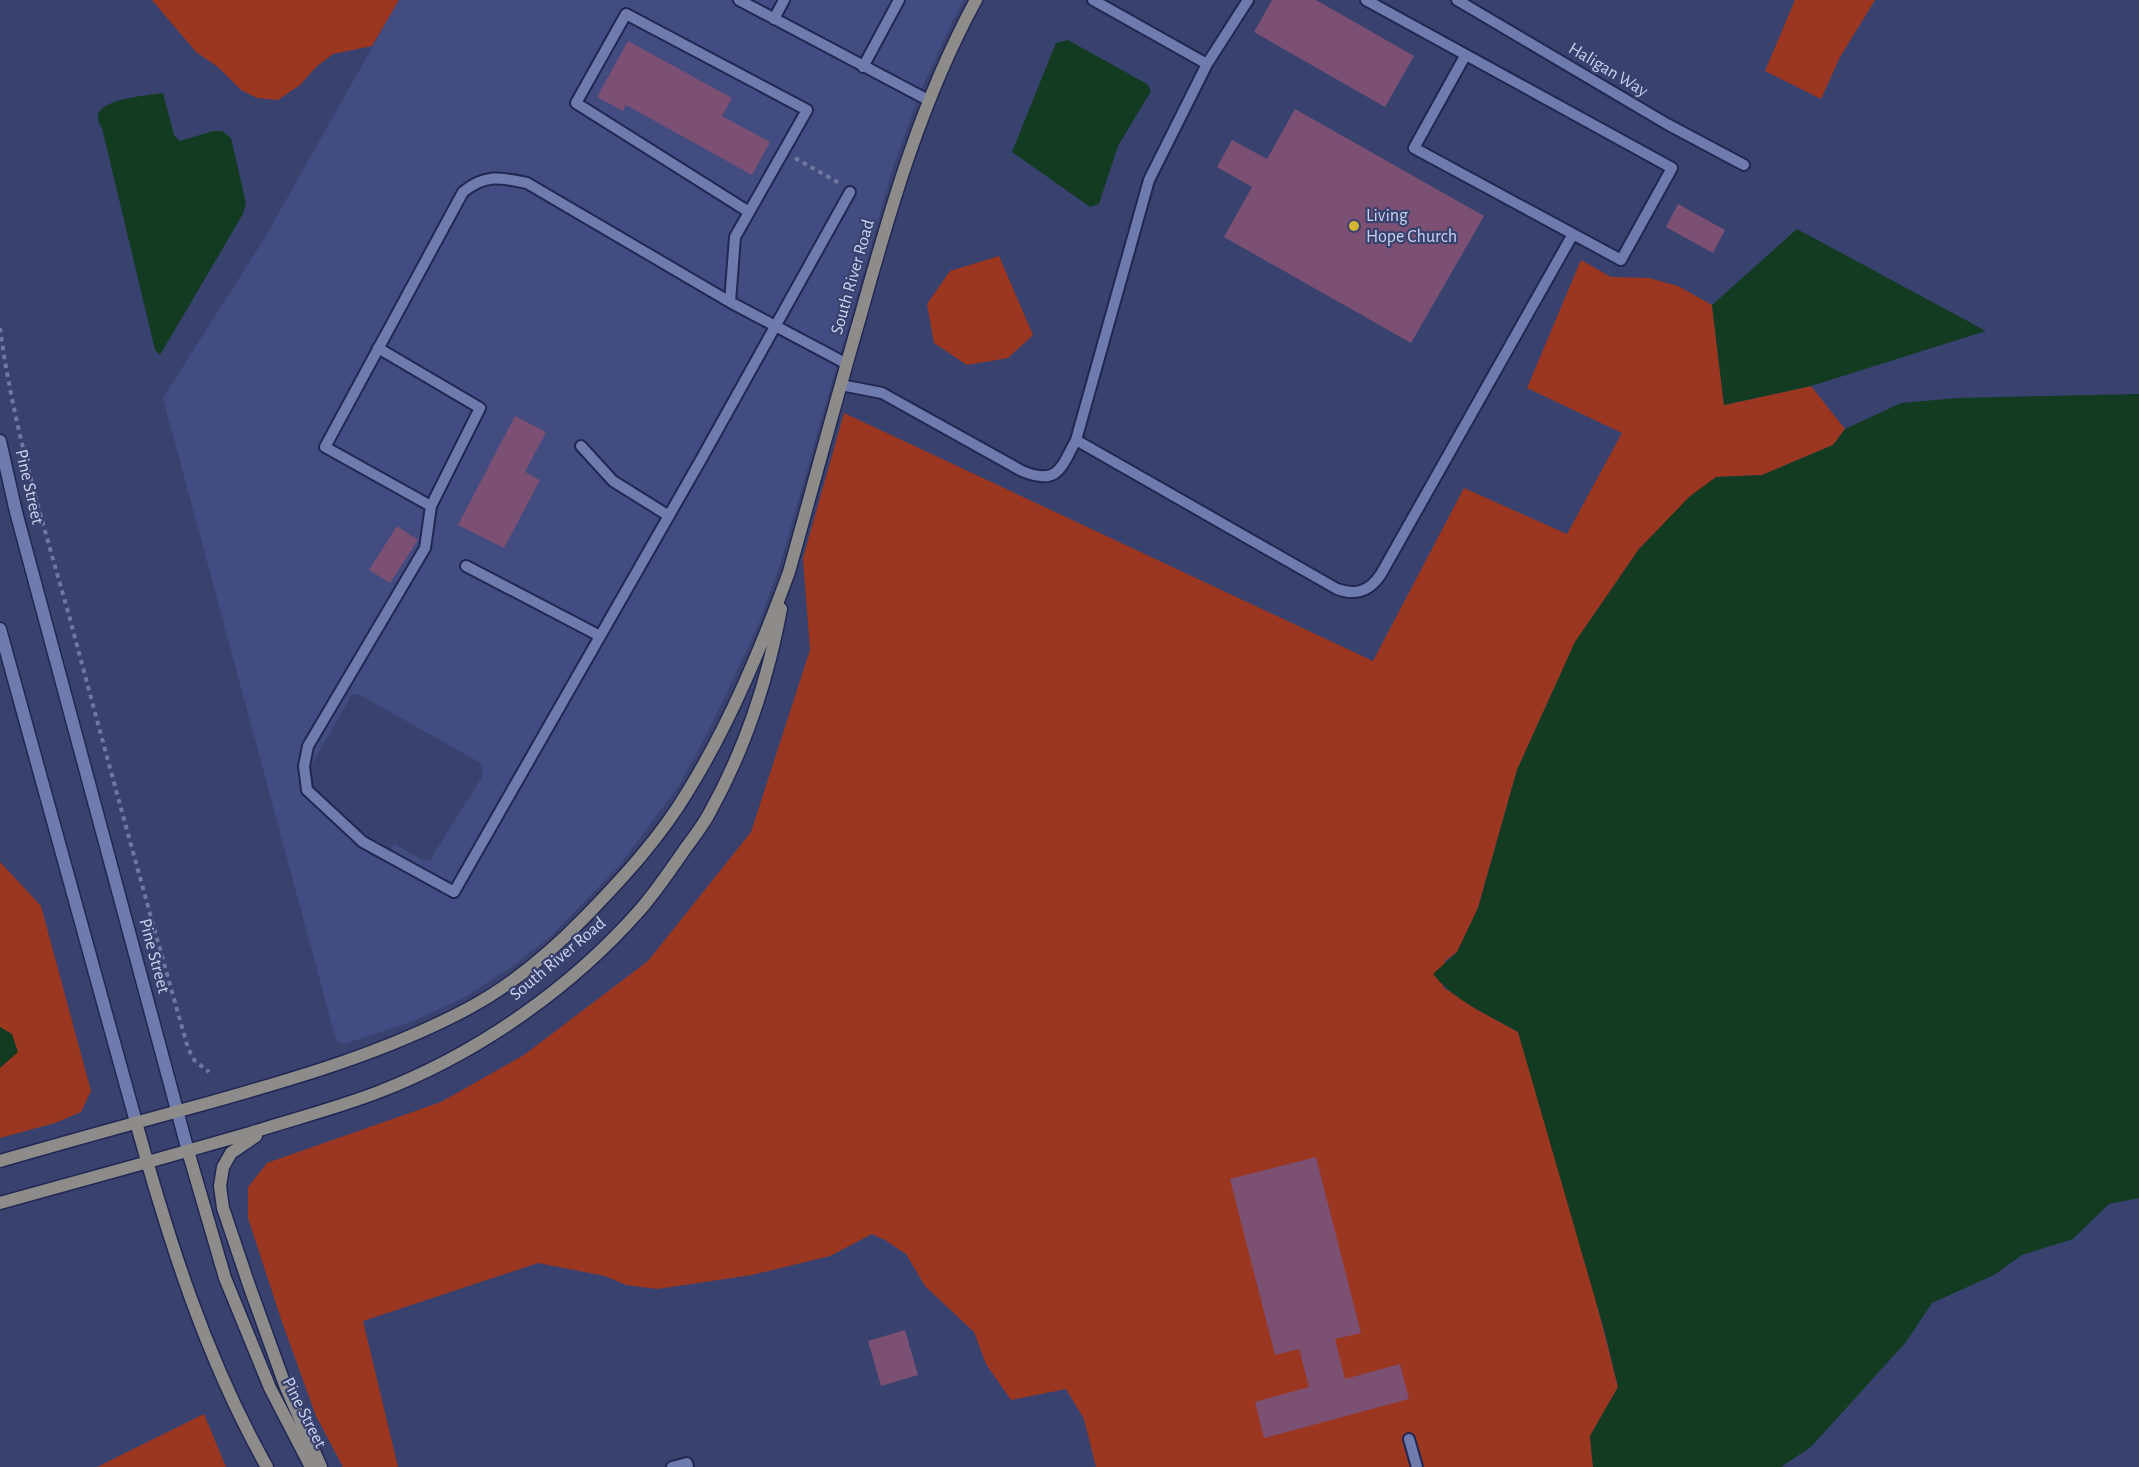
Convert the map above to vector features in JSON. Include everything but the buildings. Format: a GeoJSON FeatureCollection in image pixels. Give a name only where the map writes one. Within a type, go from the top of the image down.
{"type":"FeatureCollection","features":[{"type":"Feature","properties":{"kind":"main road","name":"South River Road"},"geometry":{"type":"LineString","coordinates":[[0,1203],[148,1163],[344,1104],[382,1090],[470,1047],[505,1026],[571,976],[639,911],[710,814],[750,726],[774,646],[789,572],[902,171],[928,100],[976,0]]}},
{"type":"Feature","properties":{"kind":"main road","name":"South River Road"},"geometry":{"type":"LineString","coordinates":[[0,1161],[334,1066],[470,1008],[516,977],[558,944],[626,875],[687,793],[730,713],[767,633],[789,572]]}},
{"type":"Feature","properties":{"kind":"main road"},"geometry":{"type":"LineString","coordinates":[[136,1122],[204,1333],[235,1405],[267,1467]]}},
{"type":"Feature","properties":{"kind":"main road"},"geometry":{"type":"LineString","coordinates":[[275,1125],[244,1142],[231,1153],[223,1167],[220,1186],[224,1208],[250,1288],[285,1385],[321,1467]]}},
{"type":"Feature","properties":{"kind":"main road","name":"Pine Street"},"geometry":{"type":"LineString","coordinates":[[188,1151],[225,1278],[270,1388],[311,1467]]}},
{"type":"Feature","properties":{"kind":"street","name":"Pine Street"},"geometry":{"type":"LineString","coordinates":[[0,441],[16,512],[188,1151]]}},
{"type":"Feature","properties":{"kind":"street"},"geometry":{"type":"LineString","coordinates":[[0,629],[136,1122]]}},
{"type":"Feature","properties":{"kind":"lane"},"geometry":{"type":"LineString","coordinates":[[739,0],[928,100]]}},
{"type":"Feature","properties":{"kind":"lane"},"geometry":{"type":"LineString","coordinates":[[774,19],[784,0]]}},
{"type":"Feature","properties":{"kind":"lane"},"geometry":{"type":"LineString","coordinates":[[863,67],[899,0]]}},
{"type":"Feature","properties":{"kind":"lane"},"geometry":{"type":"LineString","coordinates":[[1093,0],[1207,64]]}},
{"type":"Feature","properties":{"kind":"lane"},"geometry":{"type":"LineString","coordinates":[[841,385],[882,393],[1022,471],[1043,478],[1052,476],[1062,466],[1076,440],[1149,180],[1207,64],[1248,0]]}},
{"type":"Feature","properties":{"kind":"lane"},"geometry":{"type":"LineString","coordinates":[[1366,0],[1672,168],[1621,260],[1414,148],[1465,56]]}},
{"type":"Feature","properties":{"kind":"lane","name":"Haligan Way"},"geometry":{"type":"LineString","coordinates":[[1457,0],[1667,124],[1744,165]]}},
{"type":"Feature","properties":{"kind":"lane"},"geometry":{"type":"LineString","coordinates":[[730,302],[735,237],[807,110],[626,14],[576,103],[749,212]]}},
{"type":"Feature","properties":{"kind":"lane"},"geometry":{"type":"LineString","coordinates":[[431,506],[325,447],[463,192],[476,182],[501,177],[526,183],[730,302],[847,364]]}},
{"type":"Feature","properties":{"kind":"lane"},"geometry":{"type":"LineString","coordinates":[[378,348],[480,408],[431,506],[425,548],[308,746],[304,766],[307,790],[363,842],[454,892],[775,326],[846,188]]}},
{"type":"Feature","properties":{"kind":"lane"},"geometry":{"type":"LineString","coordinates":[[1076,440],[1337,589],[1350,593],[1363,591],[1377,580],[1573,234]]}},
{"type":"Feature","properties":{"kind":"lane"},"geometry":{"type":"LineString","coordinates":[[581,446],[613,481],[669,516]]}},
{"type":"Feature","properties":{"kind":"lane"},"geometry":{"type":"LineString","coordinates":[[466,566],[600,636]]}},
{"type":"Feature","properties":{"kind":"lane"},"geometry":{"type":"LineString","coordinates":[[1409,1439],[1417,1467]]}},
{"type":"Feature","properties":{"kind":"lane"},"geometry":{"type":"LineString","coordinates":[[672,1467],[687,1463],[688,1467]]}},
{"type":"Feature","properties":{"kind":"path"},"geometry":{"type":"LineString","coordinates":[[784,151],[846,188]]}},
{"type":"Feature","properties":{"kind":"path"},"geometry":{"type":"LineString","coordinates":[[0,328],[4,362],[20,438],[137,871],[188,1048],[194,1060],[209,1072]]}},
{"type":"Feature","properties":{"kind":"shaded area"},"geometry":{"type":"Polygon","coordinates":[[[152,0],[399,0],[372,46],[333,54],[316,67],[300,85],[278,100],[257,98],[241,90],[218,67],[196,52],[152,0]]]}},
{"type":"Feature","properties":{"kind":"shaded area"},"geometry":{"type":"Polygon","coordinates":[[[399,0],[964,0],[919,95],[893,167],[779,568],[757,628],[708,732],[678,787],[618,867],[552,935],[510,968],[465,997],[416,1020],[344,1044],[336,1040],[163,398],[264,239],[399,0]],[[352,694],[308,771],[308,781],[335,824],[382,853],[389,852],[394,844],[422,860],[430,860],[482,777],[483,767],[479,762],[360,695],[352,694]]]}},
{"type":"Feature","properties":{"kind":"shaded area"},"geometry":{"type":"Polygon","coordinates":[[[1795,0],[1875,0],[1840,57],[1821,99],[1765,71],[1795,0]]]}},
{"type":"Feature","properties":{"kind":"shaded area"},"geometry":{"type":"Polygon","coordinates":[[[1068,40],[1147,84],[1151,91],[1118,146],[1099,204],[1090,207],[1012,152],[1056,43],[1068,40]]]}},
{"type":"Feature","properties":{"kind":"shaded area"},"geometry":{"type":"Polygon","coordinates":[[[163,93],[174,135],[180,141],[213,131],[222,131],[231,138],[246,203],[243,214],[160,355],[155,350],[98,118],[100,111],[118,101],[163,93]]]}},
{"type":"Feature","properties":{"kind":"shaded area"},"geometry":{"type":"Polygon","coordinates":[[[1797,229],[1986,331],[1811,386],[1724,405],[1712,305],[1797,229]]]}},
{"type":"Feature","properties":{"kind":"shaded area"},"geometry":{"type":"Polygon","coordinates":[[[999,256],[1033,335],[1008,358],[967,365],[934,343],[927,304],[950,271],[999,256]]]}},
{"type":"Feature","properties":{"kind":"shaded area"},"geometry":{"type":"Polygon","coordinates":[[[1581,260],[1611,277],[1649,278],[1678,286],[1712,305],[1724,405],[1811,386],[1845,429],[1833,445],[1762,475],[1716,477],[1639,549],[1575,642],[1517,770],[1478,908],[1457,952],[1445,961],[1443,987],[1474,1008],[1518,1032],[1557,1165],[1618,1387],[1590,1436],[1593,1467],[1096,1467],[1084,1419],[1066,1389],[1011,1400],[986,1364],[974,1332],[925,1286],[906,1254],[872,1234],[830,1256],[752,1275],[657,1289],[626,1285],[605,1276],[538,1263],[363,1321],[398,1467],[343,1467],[316,1416],[281,1319],[248,1218],[248,1187],[267,1163],[441,1102],[524,1055],[648,961],[751,832],[810,650],[803,558],[844,413],[1373,661],[1464,488],[1567,534],[1622,433],[1527,388],[1581,260]]]}},
{"type":"Feature","properties":{"kind":"shaded area"},"geometry":{"type":"Polygon","coordinates":[[[2139,394],[2139,1198],[2109,1204],[2073,1239],[2022,1255],[1994,1275],[1932,1303],[1906,1342],[1811,1447],[1781,1467],[1593,1467],[1590,1436],[1618,1387],[1605,1333],[1518,1032],[1461,1000],[1441,984],[1433,974],[1457,952],[1478,908],[1517,770],[1575,642],[1639,549],[1689,497],[1716,477],[1762,475],[1833,445],[1845,429],[1901,403],[1958,398],[2139,394]]]}},
{"type":"Feature","properties":{"kind":"shaded area"},"geometry":{"type":"Polygon","coordinates":[[[0,862],[41,906],[91,1091],[81,1112],[55,1123],[0,1138],[0,862]]]}},
{"type":"Feature","properties":{"kind":"shaded area"},"geometry":{"type":"Polygon","coordinates":[[[0,1027],[12,1034],[18,1052],[0,1068],[0,1027]]]}},
{"type":"Feature","properties":{"kind":"shaded area"},"geometry":{"type":"Polygon","coordinates":[[[204,1414],[226,1467],[97,1467],[204,1414]]]}},
{"type":"Feature","properties":{"kind":"place","name":"Living Hope Church"},"geometry":{"type":"Point","coordinates":[1354,226]}}]}
